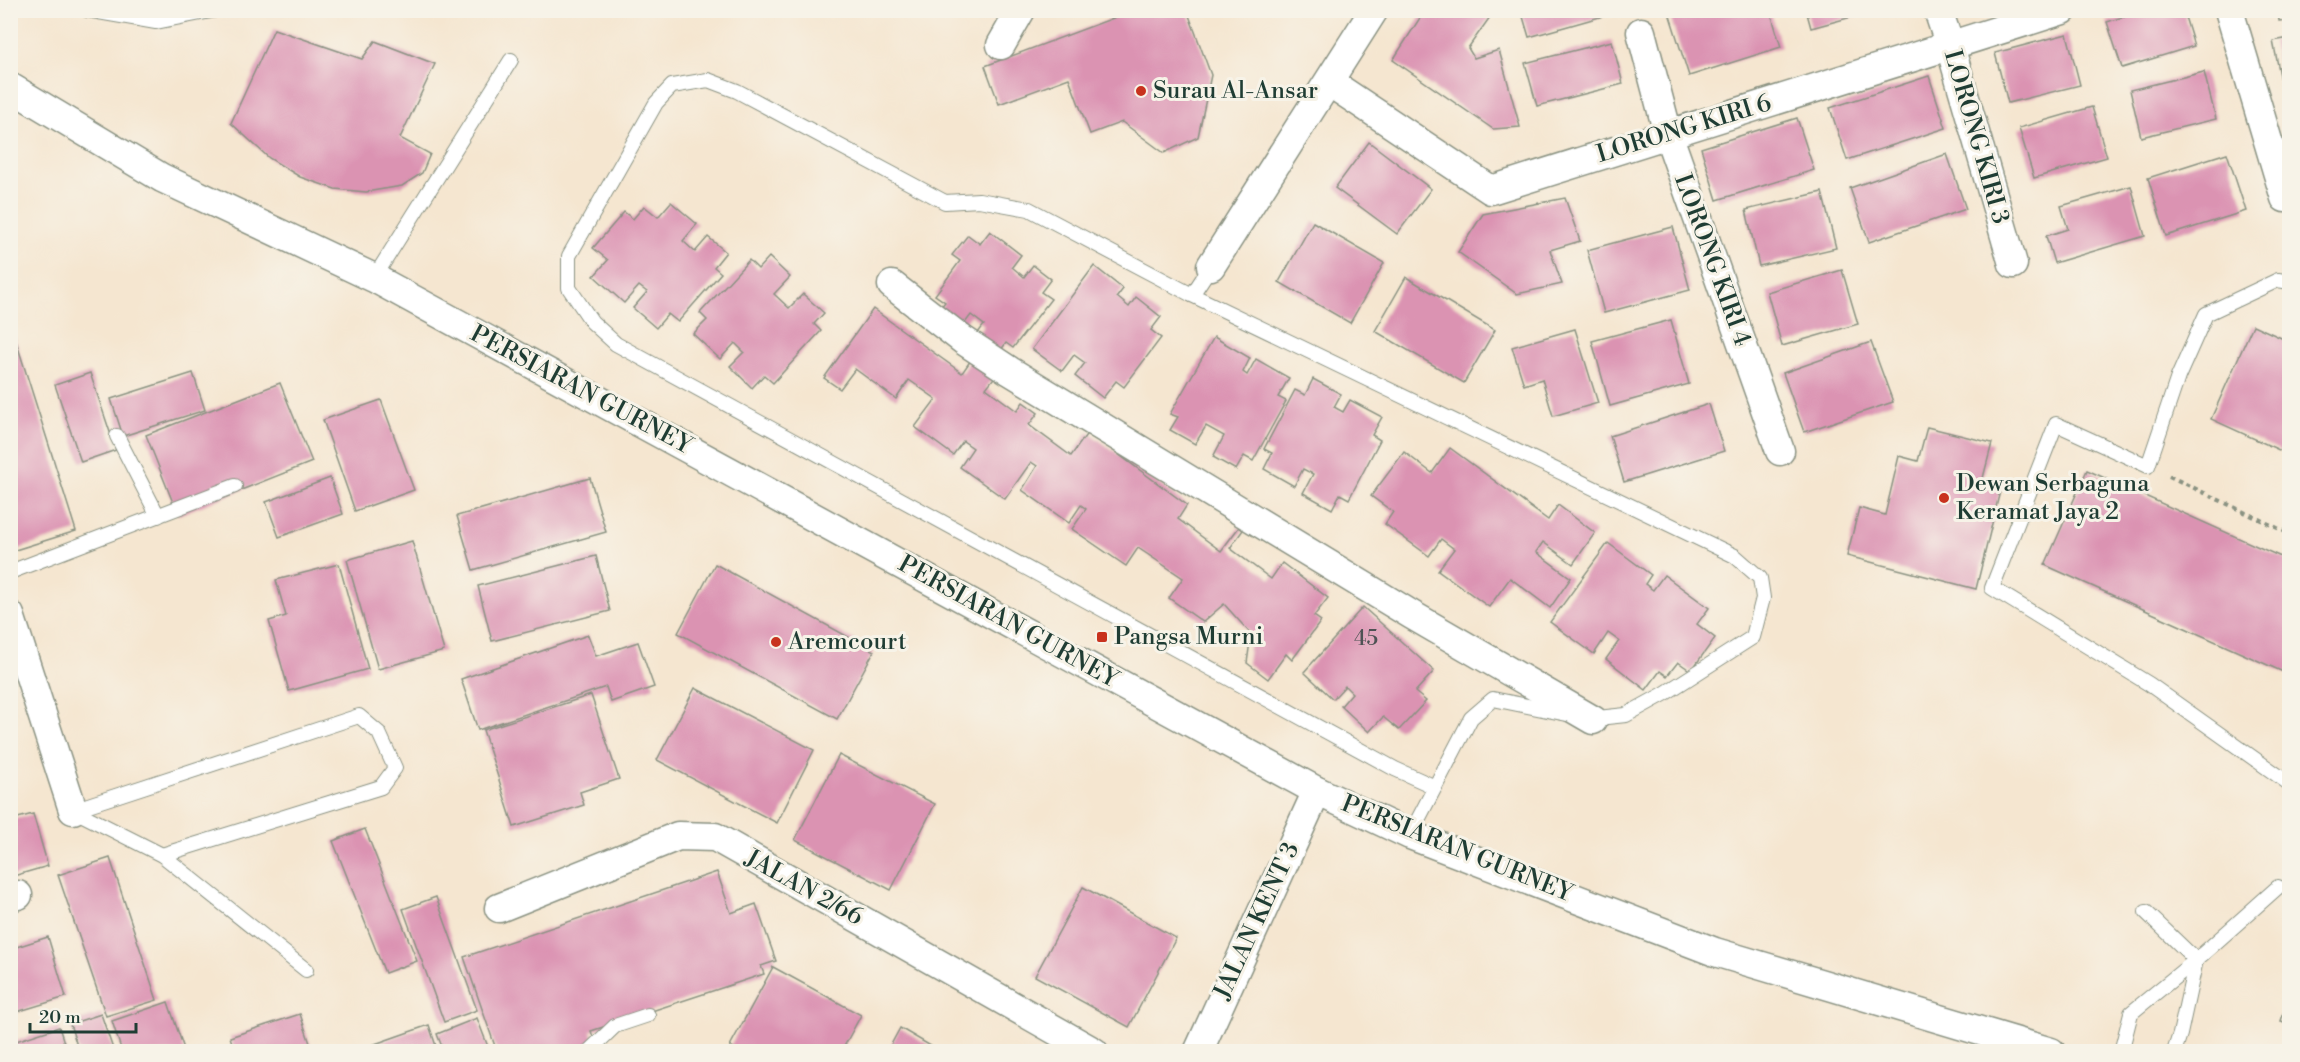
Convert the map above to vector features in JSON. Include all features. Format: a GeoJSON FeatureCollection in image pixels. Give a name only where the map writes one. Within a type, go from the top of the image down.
{"type":"FeatureCollection","features":[{"type":"Feature","properties":{"kind":"street"},"geometry":{"type":"LineString","coordinates":[[1000,45],[1021,10]]}},
{"type":"Feature","properties":{"kind":"street"},"geometry":{"type":"LineString","coordinates":[[1211,266],[1374,10]]}},
{"type":"Feature","properties":{"kind":"street","name":"LORONG KIRI 3"},"geometry":{"type":"LineString","coordinates":[[1938,10],[2013,264]]}},
{"type":"Feature","properties":{"kind":"street","name":"LORONG KIRI 6"},"geometry":{"type":"LineString","coordinates":[[1329,82],[1491,190],[2063,10]]}},
{"type":"Feature","properties":{"kind":"street"},"geometry":{"type":"LineString","coordinates":[[2229,10],[2285,198]]}},
{"type":"Feature","properties":{"kind":"street","name":"LORONG KIRI 4"},"geometry":{"type":"LineString","coordinates":[[1641,32],[1668,134],[1780,451]]}},
{"type":"Feature","properties":{"kind":"street","name":"PERSIARAN GURNEY"},"geometry":{"type":"LineString","coordinates":[[10,87],[162,178],[374,279],[1317,791],[1410,835],[1715,952],[2051,1052]]}},
{"type":"Feature","properties":{"kind":"street"},"geometry":{"type":"LineString","coordinates":[[892,285],[963,340],[1010,371],[1412,615],[1593,720]]}},
{"type":"Feature","properties":{"kind":"street"},"geometry":{"type":"LineString","coordinates":[[10,615],[16,647],[73,810]]}},
{"type":"Feature","properties":{"kind":"street","name":"JALAN KENT 3"},"geometry":{"type":"LineString","coordinates":[[1198,1052],[1317,791]]}},
{"type":"Feature","properties":{"kind":"street","name":"JALAN 2/66"},"geometry":{"type":"LineString","coordinates":[[499,908],[678,836],[716,837],[1094,1052]]}},
{"type":"Feature","properties":{"kind":"lane"},"geometry":{"type":"LineString","coordinates":[[87,10],[156,22],[216,10]]}},
{"type":"Feature","properties":{"kind":"lane"},"geometry":{"type":"LineString","coordinates":[[374,279],[511,60]]}},
{"type":"Feature","properties":{"kind":"lane"},"geometry":{"type":"LineString","coordinates":[[1410,835],[1471,718],[1493,699],[1593,720],[1626,715],[1753,638],[1763,598],[1760,578],[1735,556],[1192,295],[1029,209],[979,200],[945,202],[737,91],[708,80],[672,86],[656,102],[569,256],[569,288],[592,322],[616,344],[1395,769],[1435,787]]}},
{"type":"Feature","properties":{"kind":"lane"},"geometry":{"type":"LineString","coordinates":[[1192,295],[1211,266]]}},
{"type":"Feature","properties":{"kind":"lane"},"geometry":{"type":"LineString","coordinates":[[2289,282],[2278,280],[2206,314],[2178,377],[2148,466],[2056,424],[1992,588],[2149,684],[2289,784]]}},
{"type":"Feature","properties":{"kind":"lane"},"geometry":{"type":"LineString","coordinates":[[117,436],[158,516]]}},
{"type":"Feature","properties":{"kind":"lane"},"geometry":{"type":"LineString","coordinates":[[10,572],[235,486]]}},
{"type":"Feature","properties":{"kind":"lane"},"geometry":{"type":"LineString","coordinates":[[73,810],[359,716],[379,733],[395,768],[381,788],[162,855]]}},
{"type":"Feature","properties":{"kind":"lane"},"geometry":{"type":"LineString","coordinates":[[73,810],[162,855],[306,970]]}},
{"type":"Feature","properties":{"kind":"lane"},"geometry":{"type":"LineString","coordinates":[[2121,1052],[2131,1013],[2196,960],[2278,887]]}},
{"type":"Feature","properties":{"kind":"lane"},"geometry":{"type":"LineString","coordinates":[[2146,912],[2196,960]]}},
{"type":"Feature","properties":{"kind":"lane"},"geometry":{"type":"LineString","coordinates":[[2174,1052],[2196,960]]}},
{"type":"Feature","properties":{"kind":"lane"},"geometry":{"type":"LineString","coordinates":[[588,1052],[615,1026],[648,1015]]}},
{"type":"Feature","properties":{"kind":"path"},"geometry":{"type":"LineString","coordinates":[[2148,466],[2289,534]]}},
{"type":"Feature","properties":{"kind":"building","name":"Surau Al-Ansar"},"geometry":{"type":"Polygon","coordinates":[[[1135,10],[1187,10],[1211,75],[1198,137],[1164,153],[1122,122],[1090,134],[1069,78],[999,104],[985,66],[1135,10]]]}},
{"type":"Feature","properties":{"kind":"building"},"geometry":{"type":"Polygon","coordinates":[[[1425,10],[1495,10],[1468,48],[1474,58],[1499,50],[1520,127],[1493,129],[1393,60],[1425,10]]]}},
{"type":"Feature","properties":{"kind":"building"},"geometry":{"type":"Polygon","coordinates":[[[1521,10],[1606,10],[1607,15],[1529,37],[1521,10]]]}},
{"type":"Feature","properties":{"kind":"building"},"geometry":{"type":"Polygon","coordinates":[[[1687,10],[1770,10],[1781,47],[1689,76],[1670,16],[1687,10]]]}},
{"type":"Feature","properties":{"kind":"building"},"geometry":{"type":"Polygon","coordinates":[[[1806,10],[1874,10],[1874,11],[1811,28],[1806,10]]]}},
{"type":"Feature","properties":{"kind":"building"},"geometry":{"type":"Polygon","coordinates":[[[2145,10],[2183,10],[2194,46],[2122,68],[2107,22],[2145,10]]]}},
{"type":"Feature","properties":{"kind":"building"},"geometry":{"type":"Polygon","coordinates":[[[2278,10],[2290,10],[2290,20],[2279,21],[2278,10]]]}},
{"type":"Feature","properties":{"kind":"building"},"geometry":{"type":"Polygon","coordinates":[[[274,29],[362,59],[375,41],[435,64],[400,138],[430,154],[422,173],[402,186],[366,192],[335,189],[300,177],[269,158],[231,123],[274,29]]]}},
{"type":"Feature","properties":{"kind":"building"},"geometry":{"type":"Polygon","coordinates":[[[2067,34],[2080,85],[2008,103],[1995,53],[2067,34]]]}},
{"type":"Feature","properties":{"kind":"building"},"geometry":{"type":"Polygon","coordinates":[[[2290,38],[2290,89],[2283,90],[2273,41],[2290,38]]]}},
{"type":"Feature","properties":{"kind":"building"},"geometry":{"type":"Polygon","coordinates":[[[1612,41],[1623,84],[1537,106],[1525,63],[1612,41]]]}},
{"type":"Feature","properties":{"kind":"building"},"geometry":{"type":"Polygon","coordinates":[[[2204,72],[2216,119],[2141,137],[2130,90],[2204,72]]]}},
{"type":"Feature","properties":{"kind":"building"},"geometry":{"type":"Polygon","coordinates":[[[1929,76],[1946,128],[1847,160],[1830,108],[1929,76]]]}},
{"type":"Feature","properties":{"kind":"building"},"geometry":{"type":"Polygon","coordinates":[[[2092,107],[2107,157],[2034,178],[2019,128],[2092,107]]]}},
{"type":"Feature","properties":{"kind":"building"},"geometry":{"type":"Polygon","coordinates":[[[1797,118],[1814,170],[1717,200],[1701,148],[1797,118]]]}},
{"type":"Feature","properties":{"kind":"building"},"geometry":{"type":"Polygon","coordinates":[[[1369,142],[1431,189],[1397,234],[1335,188],[1369,142]]]}},
{"type":"Feature","properties":{"kind":"building"},"geometry":{"type":"Polygon","coordinates":[[[2227,153],[2246,211],[2166,236],[2148,178],[2227,153]]]}},
{"type":"Feature","properties":{"kind":"building"},"geometry":{"type":"Polygon","coordinates":[[[1947,154],[1966,209],[1869,242],[1850,188],[1947,154]]]}},
{"type":"Feature","properties":{"kind":"building"},"geometry":{"type":"Polygon","coordinates":[[[2131,186],[2145,236],[2054,263],[2046,236],[2068,229],[2061,206],[2131,186]]]}},
{"type":"Feature","properties":{"kind":"building"},"geometry":{"type":"Polygon","coordinates":[[[1822,192],[1836,248],[1759,266],[1746,210],[1822,192]]]}},
{"type":"Feature","properties":{"kind":"building"},"geometry":{"type":"Polygon","coordinates":[[[1565,198],[1580,241],[1550,250],[1562,284],[1517,294],[1458,252],[1483,214],[1565,198]]]}},
{"type":"Feature","properties":{"kind":"building"},"geometry":{"type":"Polygon","coordinates":[[[671,202],[697,224],[683,241],[695,252],[708,237],[726,252],[714,267],[721,273],[678,322],[668,314],[656,328],[633,308],[647,292],[639,286],[624,303],[594,276],[608,260],[593,248],[624,212],[633,219],[644,206],[658,217],[671,202]]]}},
{"type":"Feature","properties":{"kind":"building"},"geometry":{"type":"Polygon","coordinates":[[[1313,222],[1384,263],[1350,323],[1279,282],[1313,222]]]}},
{"type":"Feature","properties":{"kind":"building"},"geometry":{"type":"Polygon","coordinates":[[[1673,227],[1690,290],[1604,313],[1587,250],[1673,227]]]}},
{"type":"Feature","properties":{"kind":"building"},"geometry":{"type":"Polygon","coordinates":[[[990,231],[1021,255],[1012,267],[1024,277],[1033,265],[1051,279],[1041,292],[1051,299],[1013,348],[1006,343],[995,358],[972,341],[984,325],[971,315],[959,331],[936,313],[945,302],[935,295],[960,261],[952,255],[968,235],[980,244],[990,231]]]}},
{"type":"Feature","properties":{"kind":"building"},"geometry":{"type":"Polygon","coordinates":[[[769,257],[790,277],[774,294],[789,308],[803,294],[824,313],[814,324],[821,331],[773,383],[764,375],[752,388],[730,366],[744,352],[735,343],[720,359],[693,334],[707,320],[700,313],[749,260],[758,269],[769,257]]]}},
{"type":"Feature","properties":{"kind":"building"},"geometry":{"type":"Polygon","coordinates":[[[1094,266],[1123,289],[1117,297],[1129,307],[1136,297],[1161,317],[1151,330],[1161,338],[1124,387],[1116,381],[1103,398],[1075,376],[1085,363],[1074,355],[1062,371],[1032,349],[1094,266]]]}},
{"type":"Feature","properties":{"kind":"building"},"geometry":{"type":"Polygon","coordinates":[[[1842,270],[1858,324],[1782,346],[1767,292],[1842,270]]]}},
{"type":"Feature","properties":{"kind":"building"},"geometry":{"type":"Polygon","coordinates":[[[1406,277],[1495,330],[1464,383],[1375,331],[1406,277]]]}},
{"type":"Feature","properties":{"kind":"building"},"geometry":{"type":"Polygon","coordinates":[[[873,309],[962,373],[973,357],[997,374],[986,388],[1017,411],[1023,402],[1038,413],[1029,425],[1071,456],[1088,432],[1187,505],[1178,519],[1221,551],[1239,527],[1243,530],[1230,548],[1271,579],[1282,563],[1328,598],[1314,616],[1321,621],[1292,660],[1286,654],[1268,679],[1247,663],[1251,634],[1224,604],[1203,622],[1169,598],[1183,578],[1138,548],[1126,566],[1072,529],[1086,509],[1081,505],[1069,523],[1022,490],[1037,466],[1031,462],[1005,499],[960,467],[973,448],[963,441],[953,455],[915,427],[936,399],[909,380],[896,399],[855,369],[840,389],[824,378],[873,309]]]}},
{"type":"Feature","properties":{"kind":"building"},"geometry":{"type":"Polygon","coordinates":[[[1671,320],[1689,384],[1610,406],[1592,341],[1671,320]]]}},
{"type":"Feature","properties":{"kind":"building"},"geometry":{"type":"Polygon","coordinates":[[[11,325],[76,531],[12,551],[10,547],[11,325]]]}},
{"type":"Feature","properties":{"kind":"building"},"geometry":{"type":"Polygon","coordinates":[[[2253,325],[2290,342],[2290,455],[2211,419],[2253,325]]]}},
{"type":"Feature","properties":{"kind":"building"},"geometry":{"type":"Polygon","coordinates":[[[1575,329],[1598,403],[1553,416],[1542,379],[1524,385],[1512,347],[1575,329]]]}},
{"type":"Feature","properties":{"kind":"building"},"geometry":{"type":"Polygon","coordinates":[[[1214,337],[1250,358],[1243,372],[1247,375],[1256,359],[1289,378],[1278,397],[1286,401],[1253,461],[1244,456],[1236,470],[1213,457],[1224,436],[1206,426],[1195,444],[1170,430],[1178,417],[1170,414],[1214,337]]]}},
{"type":"Feature","properties":{"kind":"building"},"geometry":{"type":"Polygon","coordinates":[[[1871,342],[1893,402],[1804,432],[1783,373],[1871,342]]]}},
{"type":"Feature","properties":{"kind":"building"},"geometry":{"type":"Polygon","coordinates":[[[90,373],[116,450],[81,462],[55,385],[90,373]]]}},
{"type":"Feature","properties":{"kind":"building"},"geometry":{"type":"Polygon","coordinates":[[[193,373],[205,410],[123,436],[111,399],[193,373]]]}},
{"type":"Feature","properties":{"kind":"building"},"geometry":{"type":"Polygon","coordinates":[[[1313,379],[1341,394],[1334,407],[1343,412],[1350,400],[1382,417],[1372,435],[1380,440],[1349,499],[1340,494],[1332,509],[1303,493],[1313,474],[1303,469],[1294,486],[1264,469],[1272,453],[1264,449],[1295,390],[1305,395],[1313,379]]]}},
{"type":"Feature","properties":{"kind":"building"},"geometry":{"type":"Polygon","coordinates":[[[280,383],[312,462],[178,515],[146,435],[280,383]]]}},
{"type":"Feature","properties":{"kind":"building"},"geometry":{"type":"Polygon","coordinates":[[[381,400],[414,490],[355,511],[323,420],[381,400]]]}},
{"type":"Feature","properties":{"kind":"building"},"geometry":{"type":"Polygon","coordinates":[[[1709,404],[1724,451],[1624,482],[1610,436],[1709,404]]]}},
{"type":"Feature","properties":{"kind":"building","name":"Dewan Serbaguna Keramat Jaya 2"},"geometry":{"type":"Polygon","coordinates":[[[1927,427],[1992,443],[1982,482],[2001,487],[1976,589],[1847,556],[1859,508],[1885,515],[1899,456],[1918,461],[1927,427]]]}},
{"type":"Feature","properties":{"kind":"building"},"geometry":{"type":"Polygon","coordinates":[[[1450,448],[1548,520],[1558,505],[1595,533],[1573,564],[1543,542],[1536,552],[1571,578],[1550,608],[1510,578],[1489,607],[1438,570],[1454,549],[1441,539],[1429,556],[1385,524],[1393,512],[1371,496],[1404,452],[1432,473],[1450,448]]]}},
{"type":"Feature","properties":{"kind":"building"},"geometry":{"type":"Polygon","coordinates":[[[2087,470],[2290,561],[2290,675],[2045,565],[2087,470]]]}},
{"type":"Feature","properties":{"kind":"building"},"geometry":{"type":"Polygon","coordinates":[[[330,478],[343,514],[279,537],[266,502],[330,478]]]}},
{"type":"Feature","properties":{"kind":"building"},"geometry":{"type":"Polygon","coordinates":[[[590,478],[606,532],[473,570],[457,516],[590,478]]]}},
{"type":"Feature","properties":{"kind":"building"},"geometry":{"type":"Polygon","coordinates":[[[412,541],[444,651],[378,669],[347,560],[412,541]]]}},
{"type":"Feature","properties":{"kind":"building"},"geometry":{"type":"Polygon","coordinates":[[[1608,543],[1651,575],[1645,584],[1653,590],[1664,575],[1709,608],[1697,624],[1715,638],[1691,671],[1678,662],[1667,676],[1660,671],[1646,690],[1606,659],[1619,641],[1608,633],[1594,654],[1550,622],[1608,543]]]}},
{"type":"Feature","properties":{"kind":"building"},"geometry":{"type":"Polygon","coordinates":[[[596,556],[610,611],[492,641],[478,586],[596,556]]]}},
{"type":"Feature","properties":{"kind":"building"},"geometry":{"type":"Polygon","coordinates":[[[339,564],[368,669],[289,691],[269,621],[286,616],[276,580],[339,564]]]}},
{"type":"Feature","properties":{"kind":"building","name":"Aremcourt"},"geometry":{"type":"Polygon","coordinates":[[[715,564],[874,651],[837,719],[678,633],[715,564]]]}},
{"type":"Feature","properties":{"kind":"building"},"geometry":{"type":"Polygon","coordinates":[[[1363,607],[1434,671],[1415,692],[1426,701],[1399,730],[1383,717],[1369,732],[1341,706],[1352,693],[1345,686],[1333,699],[1304,672],[1363,607]]]}},
{"type":"Feature","properties":{"kind":"building"},"geometry":{"type":"Polygon","coordinates":[[[588,635],[596,656],[638,642],[654,687],[611,702],[606,687],[478,730],[461,679],[588,635]]]}},
{"type":"Feature","properties":{"kind":"building"},"geometry":{"type":"Polygon","coordinates":[[[695,688],[814,750],[777,823],[657,760],[695,688]]]}},
{"type":"Feature","properties":{"kind":"building"},"geometry":{"type":"Polygon","coordinates":[[[591,695],[619,779],[580,792],[584,805],[514,827],[483,730],[591,695]]]}},
{"type":"Feature","properties":{"kind":"building"},"geometry":{"type":"Polygon","coordinates":[[[839,755],[935,804],[891,890],[795,840],[839,755]]]}},
{"type":"Feature","properties":{"kind":"building"},"geometry":{"type":"Polygon","coordinates":[[[33,814],[48,866],[10,877],[10,820],[33,814]]]}},
{"type":"Feature","properties":{"kind":"building"},"geometry":{"type":"Polygon","coordinates":[[[365,829],[417,961],[385,973],[333,841],[365,829]]]}},
{"type":"Feature","properties":{"kind":"building"},"geometry":{"type":"Polygon","coordinates":[[[110,858],[157,1000],[106,1016],[58,875],[110,858]]]}},
{"type":"Feature","properties":{"kind":"building"},"geometry":{"type":"Polygon","coordinates":[[[717,872],[731,913],[756,904],[776,961],[761,966],[764,974],[591,1031],[595,1043],[577,1049],[578,1052],[497,1052],[464,957],[717,872]]]}},
{"type":"Feature","properties":{"kind":"building"},"geometry":{"type":"Polygon","coordinates":[[[1083,887],[1176,938],[1129,1027],[1035,976],[1083,887]]]}},
{"type":"Feature","properties":{"kind":"building"},"geometry":{"type":"Polygon","coordinates":[[[436,897],[477,1010],[444,1022],[403,909],[436,897]]]}},
{"type":"Feature","properties":{"kind":"building"},"geometry":{"type":"Polygon","coordinates":[[[48,937],[66,997],[10,1014],[10,949],[48,937]]]}},
{"type":"Feature","properties":{"kind":"building"},"geometry":{"type":"Polygon","coordinates":[[[773,967],[861,1015],[841,1052],[741,1052],[730,1046],[773,967]]]}},
{"type":"Feature","properties":{"kind":"building"},"geometry":{"type":"Polygon","coordinates":[[[2290,992],[2290,1024],[2281,1021],[2290,992]]]}},
{"type":"Feature","properties":{"kind":"building"},"geometry":{"type":"Polygon","coordinates":[[[168,1002],[185,1052],[122,1052],[112,1021],[168,1002]]]}},
{"type":"Feature","properties":{"kind":"building"},"geometry":{"type":"Polygon","coordinates":[[[101,1014],[114,1052],[79,1052],[70,1024],[101,1014]]]}},
{"type":"Feature","properties":{"kind":"building"},"geometry":{"type":"Polygon","coordinates":[[[300,1014],[313,1052],[235,1052],[230,1037],[300,1014]]]}},
{"type":"Feature","properties":{"kind":"building"},"geometry":{"type":"Polygon","coordinates":[[[477,1018],[490,1052],[444,1052],[437,1034],[477,1018]]]}},
{"type":"Feature","properties":{"kind":"building"},"geometry":{"type":"Polygon","coordinates":[[[429,1025],[438,1052],[375,1052],[372,1045],[429,1025]]]}},
{"type":"Feature","properties":{"kind":"building"},"geometry":{"type":"Polygon","coordinates":[[[59,1027],[67,1052],[10,1052],[10,1043],[59,1027]]]}},
{"type":"Feature","properties":{"kind":"building"},"geometry":{"type":"Polygon","coordinates":[[[900,1028],[941,1052],[887,1052],[900,1028]]]}},
{"type":"Feature","properties":{"kind":"building"},"geometry":{"type":"Polygon","coordinates":[[[370,1047],[371,1052],[357,1052],[357,1051],[370,1047]]]}},
{"type":"Feature","properties":{"kind":"place","name":"Surau Al-Ansar"},"geometry":{"type":"Point","coordinates":[1141,91]}},
{"type":"Feature","properties":{"kind":"place","name":"Dewan Serbaguna Keramat Jaya 2"},"geometry":{"type":"Point","coordinates":[1944,498]}},
{"type":"Feature","properties":{"kind":"place","name":"Pangsa Murni"},"geometry":{"type":"Point","coordinates":[1102,637]}},
{"type":"Feature","properties":{"kind":"place","name":"Aremcourt"},"geometry":{"type":"Point","coordinates":[776,642]}}]}
